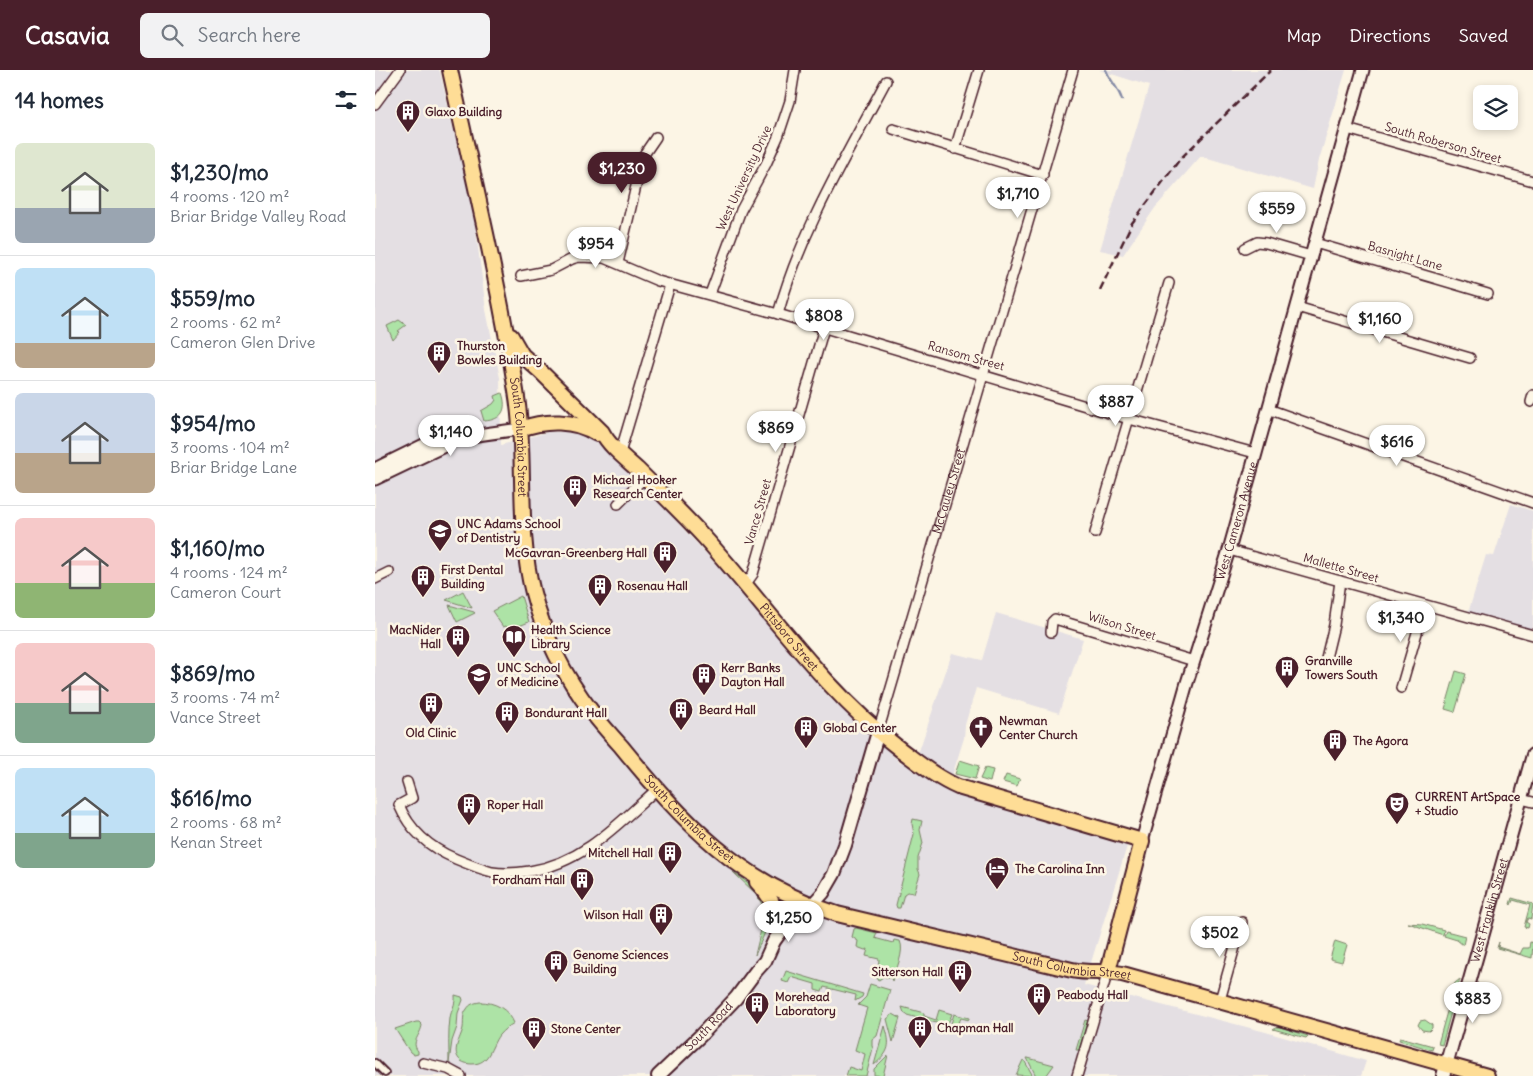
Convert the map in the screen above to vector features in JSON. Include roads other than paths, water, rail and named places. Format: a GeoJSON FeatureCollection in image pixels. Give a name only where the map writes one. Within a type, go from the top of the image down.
{"type":"FeatureCollection","features":[{"type":"Feature","properties":{"kind":"main road","name":"South Columbia Street"},"geometry":{"type":"LineString","coordinates":[[450,70],[506,331],[517,394],[525,541],[533,592],[544,626],[562,666],[587,706],[657,789],[702,836],[733,862],[781,891],[812,905],[848,917],[1083,972],[1108,971],[1126,974],[1220,1000],[1445,1070],[1487,1076]]}},
{"type":"Feature","properties":{"kind":"main road","name":"Pittsboro Street"},"geometry":{"type":"LineString","coordinates":[[506,331],[513,338],[522,355],[540,370],[601,432],[607,441],[704,537],[803,655],[878,732],[933,774],[958,787],[1142,840]]}},
{"type":"Feature","properties":{"kind":"main road"},"geometry":{"type":"LineString","coordinates":[[520,428],[532,425],[572,423],[590,430],[607,441]]}},
{"type":"Feature","properties":{"kind":"main road","name":"McCauley Street"},"geometry":{"type":"LineString","coordinates":[[812,905],[823,893],[839,861],[878,732]]}},
{"type":"Feature","properties":{"kind":"main road","name":"West Franklin Street"},"geometry":{"type":"LineString","coordinates":[[1445,1070],[1527,800],[1533,756]]}},
{"type":"Feature","properties":{"kind":"main road","name":"West Cameron Avenue"},"geometry":{"type":"LineString","coordinates":[[1108,971],[1142,840]]}},
{"type":"Feature","properties":{"kind":"main road"},"geometry":{"type":"LineString","coordinates":[[748,872],[773,902],[775,914],[773,926]]}},
{"type":"Feature","properties":{"kind":"main road","name":"South Road"},"geometry":{"type":"LineString","coordinates":[[756,971],[758,958],[773,926],[788,913],[812,905]]}},
{"type":"Feature","properties":{"kind":"main road","name":"South Road"},"geometry":{"type":"LineString","coordinates":[[658,1076],[713,1024],[736,998],[765,961],[783,927],[801,916],[812,905]]}},
{"type":"Feature","properties":{"kind":"street"},"geometry":{"type":"LineString","coordinates":[[375,104],[400,70]]}},
{"type":"Feature","properties":{"kind":"street","name":"West University Drive"},"geometry":{"type":"LineString","coordinates":[[709,294],[741,210],[779,137],[790,101],[795,70]]}},
{"type":"Feature","properties":{"kind":"street"},"geometry":{"type":"LineString","coordinates":[[955,149],[979,70]]}},
{"type":"Feature","properties":{"kind":"street","name":"McCauley Street"},"geometry":{"type":"LineString","coordinates":[[878,732],[985,375],[1073,70]]}},
{"type":"Feature","properties":{"kind":"street","name":"West Cameron Avenue"},"geometry":{"type":"LineString","coordinates":[[1142,840],[1194,661],[1229,550],[1363,70]]}},
{"type":"Feature","properties":{"kind":"street"},"geometry":{"type":"LineString","coordinates":[[778,314],[786,285],[809,229],[886,81]]}},
{"type":"Feature","properties":{"kind":"street"},"geometry":{"type":"LineString","coordinates":[[893,129],[1043,176]]}},
{"type":"Feature","properties":{"kind":"street","name":"South Roberson Street"},"geometry":{"type":"LineString","coordinates":[[1347,129],[1533,181]]}},
{"type":"Feature","properties":{"kind":"street"},"geometry":{"type":"LineString","coordinates":[[618,263],[643,156],[656,137]]}},
{"type":"Feature","properties":{"kind":"street"},"geometry":{"type":"LineString","coordinates":[[1245,248],[1257,242],[1266,243],[1311,256]]}},
{"type":"Feature","properties":{"kind":"street","name":"Basnight Lane"},"geometry":{"type":"LineString","coordinates":[[1315,243],[1488,294]]}},
{"type":"Feature","properties":{"kind":"street","name":"Ransom Street"},"geometry":{"type":"LineString","coordinates":[[521,276],[551,270],[579,257],[596,257],[618,263],[637,273],[670,285],[709,294],[1129,419],[1255,453]]}},
{"type":"Feature","properties":{"kind":"street"},"geometry":{"type":"LineString","coordinates":[[1095,533],[1169,283]]}},
{"type":"Feature","properties":{"kind":"street"},"geometry":{"type":"LineString","coordinates":[[620,453],[670,285]]}},
{"type":"Feature","properties":{"kind":"street"},"geometry":{"type":"LineString","coordinates":[[1297,307],[1470,358]]}},
{"type":"Feature","properties":{"kind":"street","name":"Vance Street"},"geometry":{"type":"LineString","coordinates":[[745,585],[753,574],[824,328]]}},
{"type":"Feature","properties":{"kind":"street"},"geometry":{"type":"LineString","coordinates":[[1268,409],[1533,503]]}},
{"type":"Feature","properties":{"kind":"street"},"geometry":{"type":"LineString","coordinates":[[375,469],[438,438],[456,438],[520,428]]}},
{"type":"Feature","properties":{"kind":"street"},"geometry":{"type":"LineString","coordinates":[[375,479],[443,447],[456,438]]}},
{"type":"Feature","properties":{"kind":"street"},"geometry":{"type":"LineString","coordinates":[[618,504],[645,477]]}},
{"type":"Feature","properties":{"kind":"street","name":"Mallette Street"},"geometry":{"type":"LineString","coordinates":[[1229,550],[1533,635]]}},
{"type":"Feature","properties":{"kind":"street"},"geometry":{"type":"LineString","coordinates":[[375,579],[389,572]]}},
{"type":"Feature","properties":{"kind":"street"},"geometry":{"type":"LineString","coordinates":[[1326,658],[1334,625],[1340,581]]}},
{"type":"Feature","properties":{"kind":"street"},"geometry":{"type":"LineString","coordinates":[[1401,688],[1425,605]]}},
{"type":"Feature","properties":{"kind":"street","name":"Wilson Street"},"geometry":{"type":"LineString","coordinates":[[1051,632],[1052,622],[1055,619],[1194,661]]}},
{"type":"Feature","properties":{"kind":"street"},"geometry":{"type":"LineString","coordinates":[[407,782],[412,798],[399,805],[411,827],[422,838],[450,856],[468,864],[493,872],[513,874],[555,865],[575,856],[608,834],[657,789]]}},
{"type":"Feature","properties":{"kind":"street"},"geometry":{"type":"LineString","coordinates":[[1220,1000],[1242,922]]}},
{"type":"Feature","properties":{"kind":"street"},"geometry":{"type":"LineString","coordinates":[[1077,1076],[1108,971]]}},
{"type":"Feature","properties":{"kind":"street"},"geometry":{"type":"LineString","coordinates":[[375,1062],[385,1073]]}},
{"type":"Feature","properties":{"kind":"street"},"geometry":{"type":"LineString","coordinates":[[423,1063],[448,1069],[461,1076]]}},
{"type":"Feature","properties":{"kind":"waterway"},"geometry":{"type":"LineString","coordinates":[[1106,70],[1122,100]]}},
{"type":"Feature","properties":{"kind":"railway"},"geometry":{"type":"LineString","coordinates":[[1100,290],[1132,223],[1180,159],[1271,70]]}},
{"type":"Feature","properties":{"kind":"place","name":"Glaxo Building"},"geometry":{"type":"Point","coordinates":[408,133]}},
{"type":"Feature","properties":{"kind":"place","name":"Thurston Bowles Building"},"geometry":{"type":"Point","coordinates":[439,374]}},
{"type":"Feature","properties":{"kind":"place","name":"Michael Hooker Research Center"},"geometry":{"type":"Point","coordinates":[575,508]}},
{"type":"Feature","properties":{"kind":"place","name":"UNC Adams School of Dentistry"},"geometry":{"type":"Point","coordinates":[440,552]}},
{"type":"Feature","properties":{"kind":"place","name":"McGavran-Greenberg Hall"},"geometry":{"type":"Point","coordinates":[665,574]}},
{"type":"Feature","properties":{"kind":"place","name":"First Dental Building"},"geometry":{"type":"Point","coordinates":[423,598]}},
{"type":"Feature","properties":{"kind":"place","name":"Rosenau Hall"},"geometry":{"type":"Point","coordinates":[600,607]}},
{"type":"Feature","properties":{"kind":"place","name":"MacNider Hall"},"geometry":{"type":"Point","coordinates":[458,658]}},
{"type":"Feature","properties":{"kind":"place","name":"Health Science Library"},"geometry":{"type":"Point","coordinates":[514,658]}},
{"type":"Feature","properties":{"kind":"place","name":"Granville Towers South"},"geometry":{"type":"Point","coordinates":[1287,689]}},
{"type":"Feature","properties":{"kind":"place","name":"UNC School of Medicine"},"geometry":{"type":"Point","coordinates":[479,696]}},
{"type":"Feature","properties":{"kind":"place","name":"Kerr Banks Dayton Hall"},"geometry":{"type":"Point","coordinates":[704,696]}},
{"type":"Feature","properties":{"kind":"place","name":"Old Clinic"},"geometry":{"type":"Point","coordinates":[431,725]}},
{"type":"Feature","properties":{"kind":"place","name":"Beard Hall"},"geometry":{"type":"Point","coordinates":[681,731]}},
{"type":"Feature","properties":{"kind":"place","name":"Bondurant Hall"},"geometry":{"type":"Point","coordinates":[507,734]}},
{"type":"Feature","properties":{"kind":"place","name":"Global Center"},"geometry":{"type":"Point","coordinates":[806,749]}},
{"type":"Feature","properties":{"kind":"place","name":"Newman Center Church"},"geometry":{"type":"Point","coordinates":[981,749]}},
{"type":"Feature","properties":{"kind":"place","name":"The Agora"},"geometry":{"type":"Point","coordinates":[1335,762]}},
{"type":"Feature","properties":{"kind":"place","name":"CURRENT ArtSpace + Studio"},"geometry":{"type":"Point","coordinates":[1397,825]}},
{"type":"Feature","properties":{"kind":"place","name":"Roper Hall"},"geometry":{"type":"Point","coordinates":[469,826]}},
{"type":"Feature","properties":{"kind":"place","name":"Mitchell Hall"},"geometry":{"type":"Point","coordinates":[670,874]}},
{"type":"Feature","properties":{"kind":"place","name":"The Carolina Inn"},"geometry":{"type":"Point","coordinates":[997,890]}},
{"type":"Feature","properties":{"kind":"place","name":"Fordham Hall"},"geometry":{"type":"Point","coordinates":[582,901]}},
{"type":"Feature","properties":{"kind":"place","name":"Wilson Hall"},"geometry":{"type":"Point","coordinates":[661,936]}},
{"type":"Feature","properties":{"kind":"place","name":"Genome Sciences Building"},"geometry":{"type":"Point","coordinates":[556,983]}},
{"type":"Feature","properties":{"kind":"place","name":"Sitterson Hall"},"geometry":{"type":"Point","coordinates":[960,993]}},
{"type":"Feature","properties":{"kind":"place","name":"Peabody Hall"},"geometry":{"type":"Point","coordinates":[1039,1016]}},
{"type":"Feature","properties":{"kind":"place","name":"Morehead Laboratory"},"geometry":{"type":"Point","coordinates":[757,1025]}},
{"type":"Feature","properties":{"kind":"place","name":"Chapman Hall"},"geometry":{"type":"Point","coordinates":[920,1049]}},
{"type":"Feature","properties":{"kind":"place","name":"Stone Center"},"geometry":{"type":"Point","coordinates":[534,1050]}}]}
